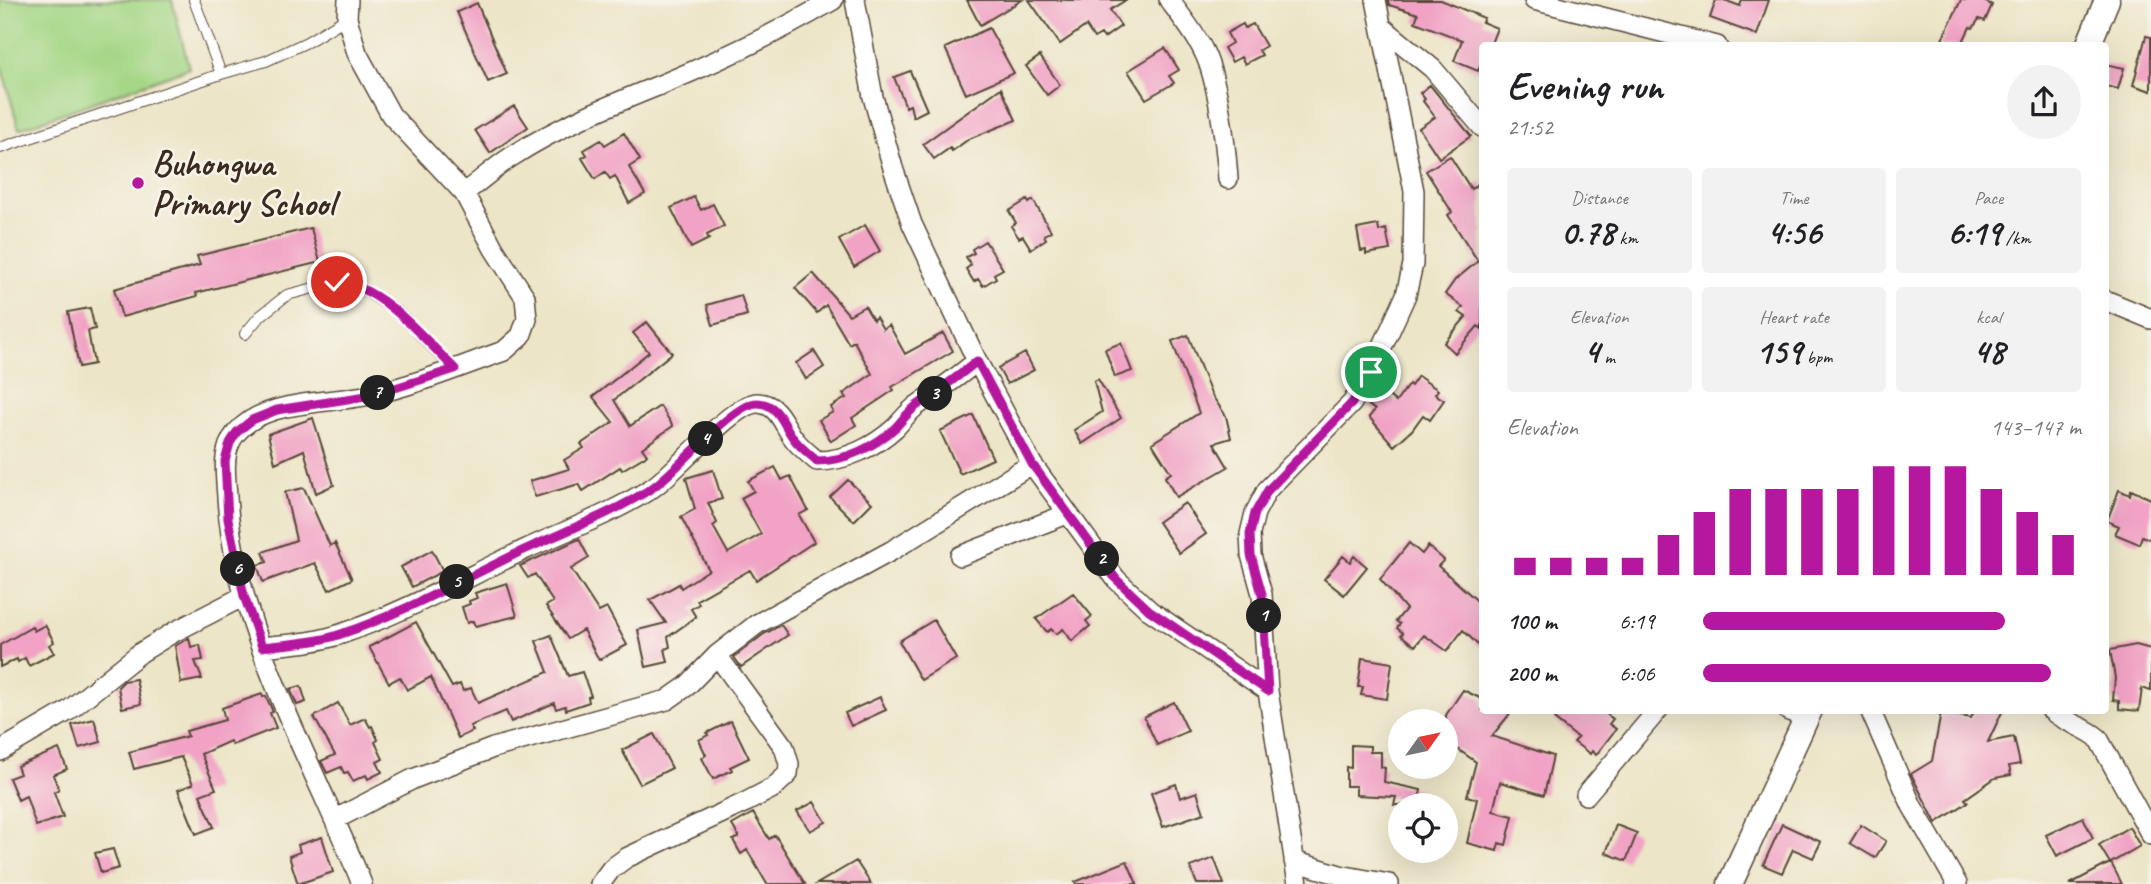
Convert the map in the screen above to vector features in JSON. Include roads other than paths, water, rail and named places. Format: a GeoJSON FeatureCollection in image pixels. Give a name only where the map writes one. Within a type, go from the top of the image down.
{"type":"FeatureCollection","features":[{"type":"Feature","properties":{"kind":"street"},"geometry":{"type":"LineString","coordinates":[[464,194],[511,157],[574,121],[785,29],[833,0]]}},
{"type":"Feature","properties":{"kind":"street"},"geometry":{"type":"LineString","coordinates":[[855,0],[873,97],[912,224],[977,361],[1032,464],[1116,579],[1149,610],[1268,691]]}},
{"type":"Feature","properties":{"kind":"street"},"geometry":{"type":"LineString","coordinates":[[1170,0],[1205,52],[1227,154],[1227,179]]}},
{"type":"Feature","properties":{"kind":"street"},"geometry":{"type":"LineString","coordinates":[[1298,884],[1268,691],[1262,594],[1251,555],[1250,534],[1255,513],[1268,490],[1352,403],[1371,372],[1406,295],[1413,264],[1414,191],[1376,0]]}},
{"type":"Feature","properties":{"kind":"street"},"geometry":{"type":"LineString","coordinates":[[1534,0],[1701,42]]}},
{"type":"Feature","properties":{"kind":"street"},"geometry":{"type":"LineString","coordinates":[[2090,42],[2107,0]]}},
{"type":"Feature","properties":{"kind":"street"},"geometry":{"type":"LineString","coordinates":[[347,9],[357,52],[391,116],[464,194],[494,249],[525,297],[527,319],[521,336],[504,351],[373,395],[277,410],[252,420],[237,432],[230,443],[225,461],[228,519],[244,596],[281,699],[336,819],[362,884]]}},
{"type":"Feature","properties":{"kind":"street"},"geometry":{"type":"LineString","coordinates":[[1382,27],[1433,69],[1479,123]]}},
{"type":"Feature","properties":{"kind":"street"},"geometry":{"type":"LineString","coordinates":[[2109,302],[2151,319]]}},
{"type":"Feature","properties":{"kind":"street"},"geometry":{"type":"LineString","coordinates":[[262,647],[310,642],[340,635],[411,605],[627,504],[663,481],[730,416],[748,404],[759,403],[774,410],[783,418],[793,438],[817,461],[831,461],[864,449],[882,438],[913,409],[952,383],[977,361]]}},
{"type":"Feature","properties":{"kind":"street"},"geometry":{"type":"LineString","coordinates":[[336,819],[413,779],[493,748],[667,701],[687,686],[717,655],[757,624],[891,551],[1032,464]]}},
{"type":"Feature","properties":{"kind":"street"},"geometry":{"type":"LineString","coordinates":[[960,556],[1067,514]]}},
{"type":"Feature","properties":{"kind":"street"},"geometry":{"type":"LineString","coordinates":[[0,751],[59,717],[141,653],[174,632],[244,596]]}},
{"type":"Feature","properties":{"kind":"street"},"geometry":{"type":"LineString","coordinates":[[600,884],[611,869],[626,858],[773,788],[788,774],[789,764],[784,747],[717,655]]}},
{"type":"Feature","properties":{"kind":"street"},"geometry":{"type":"LineString","coordinates":[[1586,795],[1655,714]]}},
{"type":"Feature","properties":{"kind":"street"},"geometry":{"type":"LineString","coordinates":[[1730,884],[1801,714]]}},
{"type":"Feature","properties":{"kind":"street"},"geometry":{"type":"LineString","coordinates":[[1872,714],[1912,806],[1956,884]]}},
{"type":"Feature","properties":{"kind":"street"},"geometry":{"type":"LineString","coordinates":[[2056,714],[2090,731],[2098,738],[2151,835]]}},
{"type":"Feature","properties":{"kind":"street"},"geometry":{"type":"LineString","coordinates":[[1294,861],[1389,884]]}},
{"type":"Feature","properties":{"kind":"lane"},"geometry":{"type":"LineString","coordinates":[[194,0],[221,74]]}},
{"type":"Feature","properties":{"kind":"lane"},"geometry":{"type":"LineString","coordinates":[[0,148],[266,61],[307,42],[347,9]]}},
{"type":"Feature","properties":{"kind":"lane"},"geometry":{"type":"LineString","coordinates":[[245,334],[259,317],[287,295],[337,282],[352,283],[396,310],[455,369]]}},
{"type":"Feature","properties":{"kind":"place","name":"Buhongwa Primary School"},"geometry":{"type":"Point","coordinates":[138,183]}}]}
